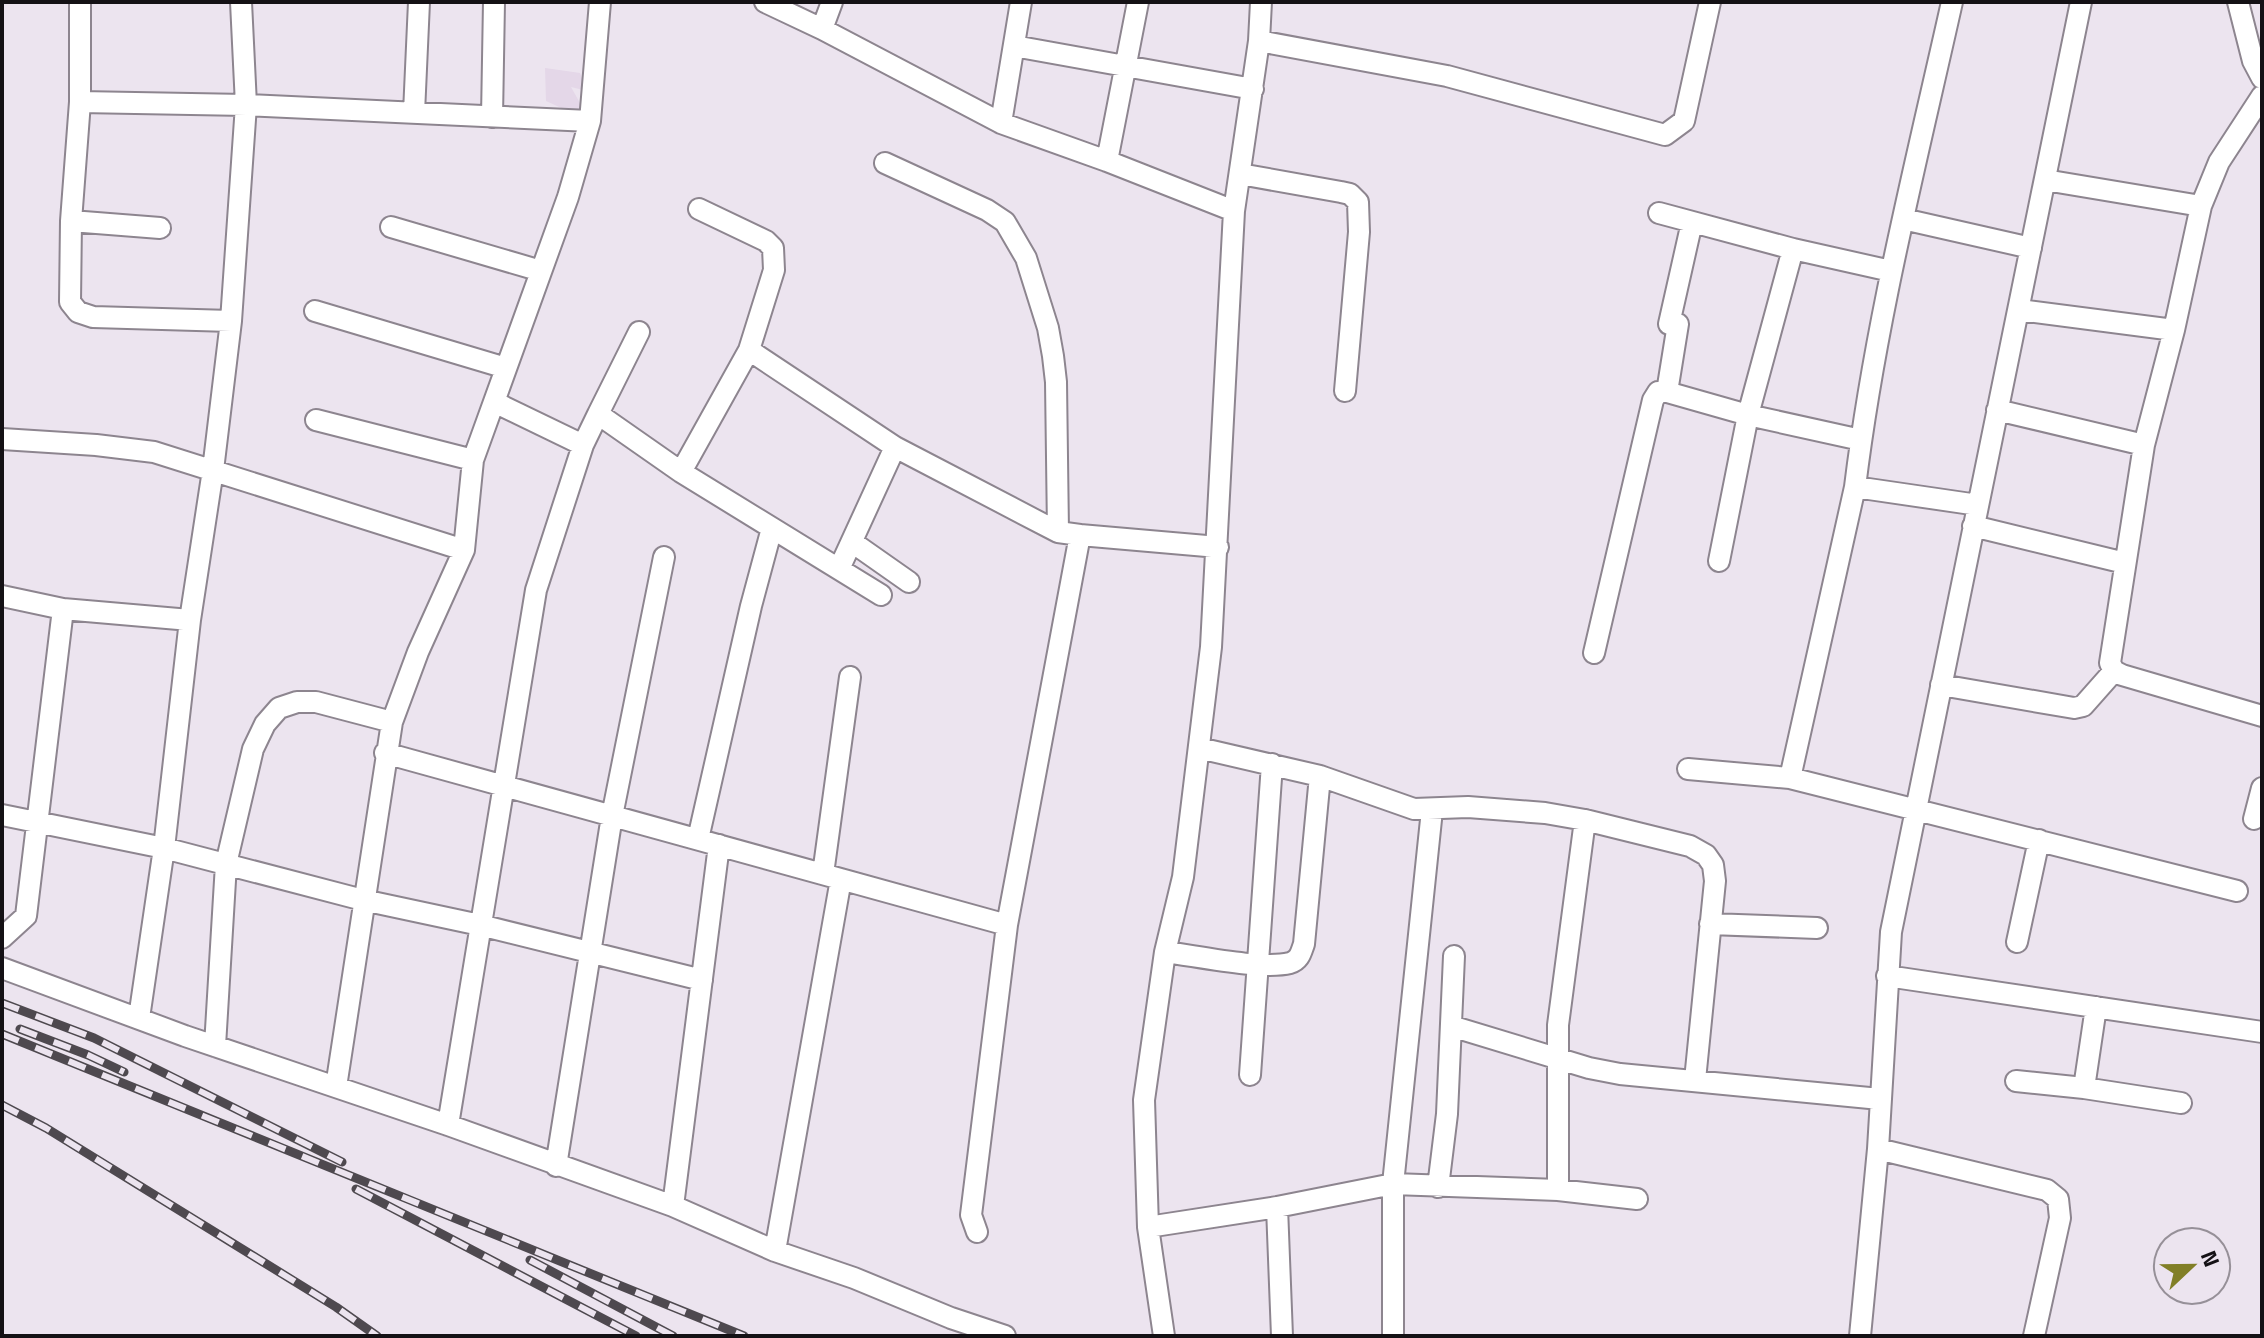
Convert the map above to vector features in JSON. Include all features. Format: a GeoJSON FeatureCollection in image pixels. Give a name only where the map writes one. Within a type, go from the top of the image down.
{"type":"FeatureCollection","features":[{"type":"Feature","properties":{"kind":"street"},"geometry":{"type":"LineString","coordinates":[[80,2],[80,102],[71,221],[70,302],[78,312],[93,317],[231,321]]}},
{"type":"Feature","properties":{"kind":"street"},"geometry":{"type":"LineString","coordinates":[[139,1018],[164,848],[190,620],[213,470],[231,321],[246,105],[241,2]]}},
{"type":"Feature","properties":{"kind":"street"},"geometry":{"type":"LineString","coordinates":[[414,113],[419,2]]}},
{"type":"Feature","properties":{"kind":"street"},"geometry":{"type":"LineString","coordinates":[[492,117],[494,2]]}},
{"type":"Feature","properties":{"kind":"street"},"geometry":{"type":"LineString","coordinates":[[336,1087],[392,722],[418,652],[464,550],[473,460],[568,197],[590,121],[600,2]]}},
{"type":"Feature","properties":{"kind":"street"},"geometry":{"type":"LineString","coordinates":[[765,2],[1001,123],[1234,211]]}},
{"type":"Feature","properties":{"kind":"street"},"geometry":{"type":"LineString","coordinates":[[822,29],[832,2]]}},
{"type":"Feature","properties":{"kind":"street"},"geometry":{"type":"LineString","coordinates":[[1001,123],[1021,2]]}},
{"type":"Feature","properties":{"kind":"street"},"geometry":{"type":"LineString","coordinates":[[1107,161],[1138,2]]}},
{"type":"Feature","properties":{"kind":"street"},"geometry":{"type":"LineString","coordinates":[[1164,1336],[1148,1227],[1144,1100],[1165,952],[1183,877],[1211,647],[1234,211],[1253,89],[1261,2]]}},
{"type":"Feature","properties":{"kind":"street"},"geometry":{"type":"LineString","coordinates":[[1259,41],[1447,76],[1665,135],[1684,121],[1710,2]]}},
{"type":"Feature","properties":{"kind":"street"},"geometry":{"type":"LineString","coordinates":[[1790,778],[1855,487],[1891,271],[1952,2]]}},
{"type":"Feature","properties":{"kind":"street"},"geometry":{"type":"LineString","coordinates":[[1860,1336],[1878,1149],[1891,932],[2081,2]]}},
{"type":"Feature","properties":{"kind":"street"},"geometry":{"type":"LineString","coordinates":[[2238,2],[2253,61],[2262,78]]}},
{"type":"Feature","properties":{"kind":"street"},"geometry":{"type":"LineString","coordinates":[[1014,46],[1253,89]]}},
{"type":"Feature","properties":{"kind":"street"},"geometry":{"type":"LineString","coordinates":[[2262,96],[2219,162],[2201,206],[2174,330],[2144,445],[2110,663],[2114,671],[2262,716]]}},
{"type":"Feature","properties":{"kind":"street"},"geometry":{"type":"LineString","coordinates":[[80,102],[246,105],[590,121]]}},
{"type":"Feature","properties":{"kind":"street"},"geometry":{"type":"LineString","coordinates":[[885,163],[987,210],[1005,222],[1026,258],[1048,328],[1053,356],[1058,532]]}},
{"type":"Feature","properties":{"kind":"street"},"geometry":{"type":"LineString","coordinates":[[1240,174],[1350,194],[1358,202],[1359,232],[1345,391]]}},
{"type":"Feature","properties":{"kind":"street"},"geometry":{"type":"LineString","coordinates":[[2045,180],[2201,206]]}},
{"type":"Feature","properties":{"kind":"street"},"geometry":{"type":"LineString","coordinates":[[681,472],[749,350],[774,270],[773,248],[766,241],[699,209]]}},
{"type":"Feature","properties":{"kind":"street"},"geometry":{"type":"LineString","coordinates":[[1659,213],[1793,249],[1891,271]]}},
{"type":"Feature","properties":{"kind":"street"},"geometry":{"type":"LineString","coordinates":[[1903,219],[2031,248]]}},
{"type":"Feature","properties":{"kind":"street"},"geometry":{"type":"LineString","coordinates":[[71,221],[160,228]]}},
{"type":"Feature","properties":{"kind":"street"},"geometry":{"type":"LineString","coordinates":[[1667,392],[1674,324],[1692,222]]}},
{"type":"Feature","properties":{"kind":"street"},"geometry":{"type":"LineString","coordinates":[[391,227],[541,271]]}},
{"type":"Feature","properties":{"kind":"street"},"geometry":{"type":"LineString","coordinates":[[1719,561],[1748,415],[1793,249]]}},
{"type":"Feature","properties":{"kind":"street"},"geometry":{"type":"LineString","coordinates":[[2019,310],[2174,330]]}},
{"type":"Feature","properties":{"kind":"street"},"geometry":{"type":"LineString","coordinates":[[315,311],[506,368]]}},
{"type":"Feature","properties":{"kind":"street"},"geometry":{"type":"LineString","coordinates":[[448,1125],[536,590],[583,445],[639,332]]}},
{"type":"Feature","properties":{"kind":"street"},"geometry":{"type":"LineString","coordinates":[[749,350],[895,447],[1058,532],[1218,547]]}},
{"type":"Feature","properties":{"kind":"street"},"geometry":{"type":"LineString","coordinates":[[1594,653],[1653,400],[1658,392],[1861,440]]}},
{"type":"Feature","properties":{"kind":"street"},"geometry":{"type":"LineString","coordinates":[[494,402],[583,445]]}},
{"type":"Feature","properties":{"kind":"street"},"geometry":{"type":"LineString","coordinates":[[1997,410],[2144,445]]}},
{"type":"Feature","properties":{"kind":"street"},"geometry":{"type":"LineString","coordinates":[[598,414],[681,472],[881,595]]}},
{"type":"Feature","properties":{"kind":"street"},"geometry":{"type":"LineString","coordinates":[[316,420],[473,460]]}},
{"type":"Feature","properties":{"kind":"street"},"geometry":{"type":"LineString","coordinates":[[2,439],[154,452],[464,550]]}},
{"type":"Feature","properties":{"kind":"street"},"geometry":{"type":"LineString","coordinates":[[839,569],[895,447]]}},
{"type":"Feature","properties":{"kind":"street"},"geometry":{"type":"LineString","coordinates":[[1855,487],[1978,505]]}},
{"type":"Feature","properties":{"kind":"street"},"geometry":{"type":"LineString","coordinates":[[1973,526],[2125,563]]}},
{"type":"Feature","properties":{"kind":"street"},"geometry":{"type":"LineString","coordinates":[[698,839],[772,528]]}},
{"type":"Feature","properties":{"kind":"street"},"geometry":{"type":"LineString","coordinates":[[977,1232],[971,1215],[1007,925],[1080,535]]}},
{"type":"Feature","properties":{"kind":"street"},"geometry":{"type":"LineString","coordinates":[[852,542],[909,582]]}},
{"type":"Feature","properties":{"kind":"street"},"geometry":{"type":"LineString","coordinates":[[556,1166],[612,816],[664,557]]}},
{"type":"Feature","properties":{"kind":"street"},"geometry":{"type":"LineString","coordinates":[[2,596],[63,609],[190,620]]}},
{"type":"Feature","properties":{"kind":"street"},"geometry":{"type":"LineString","coordinates":[[2,938],[26,916],[63,609]]}},
{"type":"Feature","properties":{"kind":"street"},"geometry":{"type":"LineString","coordinates":[[1941,685],[2074,708],[2083,706],[2114,671]]}},
{"type":"Feature","properties":{"kind":"street"},"geometry":{"type":"LineString","coordinates":[[775,1251],[832,876],[850,677]]}},
{"type":"Feature","properties":{"kind":"street"},"geometry":{"type":"LineString","coordinates":[[215,1046],[226,864],[253,749],[265,724],[279,708],[297,702],[316,702],[392,722]]}},
{"type":"Feature","properties":{"kind":"street"},"geometry":{"type":"LineString","coordinates":[[1199,748],[1320,776],[1414,809],[1508,809],[1585,820],[1690,846],[1706,855],[1713,865],[1715,881],[1695,1080]]}},
{"type":"Feature","properties":{"kind":"street"},"geometry":{"type":"LineString","coordinates":[[385,753],[1007,925]]}},
{"type":"Feature","properties":{"kind":"street"},"geometry":{"type":"LineString","coordinates":[[1250,1075],[1272,764]]}},
{"type":"Feature","properties":{"kind":"street"},"geometry":{"type":"LineString","coordinates":[[1688,769],[1790,778],[2237,891]]}},
{"type":"Feature","properties":{"kind":"street"},"geometry":{"type":"LineString","coordinates":[[1165,952],[1259,964],[1292,963],[1300,957],[1304,944],[1320,776]]}},
{"type":"Feature","properties":{"kind":"street"},"geometry":{"type":"LineString","coordinates":[[2254,819],[2262,788]]}},
{"type":"Feature","properties":{"kind":"street"},"geometry":{"type":"LineString","coordinates":[[1393,1336],[1393,1184],[1432,810]]}},
{"type":"Feature","properties":{"kind":"street"},"geometry":{"type":"LineString","coordinates":[[2,815],[164,848],[363,900],[480,925],[702,980]]}},
{"type":"Feature","properties":{"kind":"street"},"geometry":{"type":"LineString","coordinates":[[1558,1190],[1558,1025],[1585,820]]}},
{"type":"Feature","properties":{"kind":"street"},"geometry":{"type":"LineString","coordinates":[[2017,942],[2039,840]]}},
{"type":"Feature","properties":{"kind":"street"},"geometry":{"type":"LineString","coordinates":[[673,1206],[719,845]]}},
{"type":"Feature","properties":{"kind":"street"},"geometry":{"type":"LineString","coordinates":[[1710,924],[1817,928]]}},
{"type":"Feature","properties":{"kind":"street"},"geometry":{"type":"LineString","coordinates":[[1438,1187],[1447,1114],[1454,956]]}},
{"type":"Feature","properties":{"kind":"street"},"geometry":{"type":"LineString","coordinates":[[2,968],[673,1206],[775,1251],[1005,1336]]}},
{"type":"Feature","properties":{"kind":"street"},"geometry":{"type":"LineString","coordinates":[[1887,976],[2262,1032]]}},
{"type":"Feature","properties":{"kind":"street"},"geometry":{"type":"LineString","coordinates":[[2084,1088],[2096,1007]]}},
{"type":"Feature","properties":{"kind":"street"},"geometry":{"type":"LineString","coordinates":[[1451,1026],[1589,1068],[1620,1074],[1880,1099]]}},
{"type":"Feature","properties":{"kind":"street"},"geometry":{"type":"LineString","coordinates":[[2016,1081],[2181,1103]]}},
{"type":"Feature","properties":{"kind":"street"},"geometry":{"type":"LineString","coordinates":[[1878,1149],[2047,1190],[2058,1199],[2060,1218],[2034,1336]]}},
{"type":"Feature","properties":{"kind":"street"},"geometry":{"type":"LineString","coordinates":[[1148,1227],[1277,1207],[1393,1184],[1558,1190],[1637,1199]]}},
{"type":"Feature","properties":{"kind":"street"},"geometry":{"type":"LineString","coordinates":[[1277,1207],[1282,1336]]}},
{"type":"Feature","properties":{"kind":"shaded area"},"geometry":{"type":"Polygon","coordinates":[[[545,68],[580,73],[587,91],[571,87],[590,121],[546,101],[545,68]]]}},
{"type":"Feature","properties":{"kind":"railway"},"geometry":{"type":"LineString","coordinates":[[2,1003],[94,1038],[342,1162]]}},
{"type":"Feature","properties":{"kind":"railway"},"geometry":{"type":"LineString","coordinates":[[20,1029],[124,1072]]}},
{"type":"Feature","properties":{"kind":"railway"},"geometry":{"type":"LineString","coordinates":[[2,1034],[744,1336]]}},
{"type":"Feature","properties":{"kind":"railway"},"geometry":{"type":"LineString","coordinates":[[2,1105],[46,1128],[336,1307],[377,1336]]}},
{"type":"Feature","properties":{"kind":"railway"},"geometry":{"type":"LineString","coordinates":[[356,1189],[636,1336]]}},
{"type":"Feature","properties":{"kind":"railway"},"geometry":{"type":"LineString","coordinates":[[530,1260],[673,1336]]}}]}
